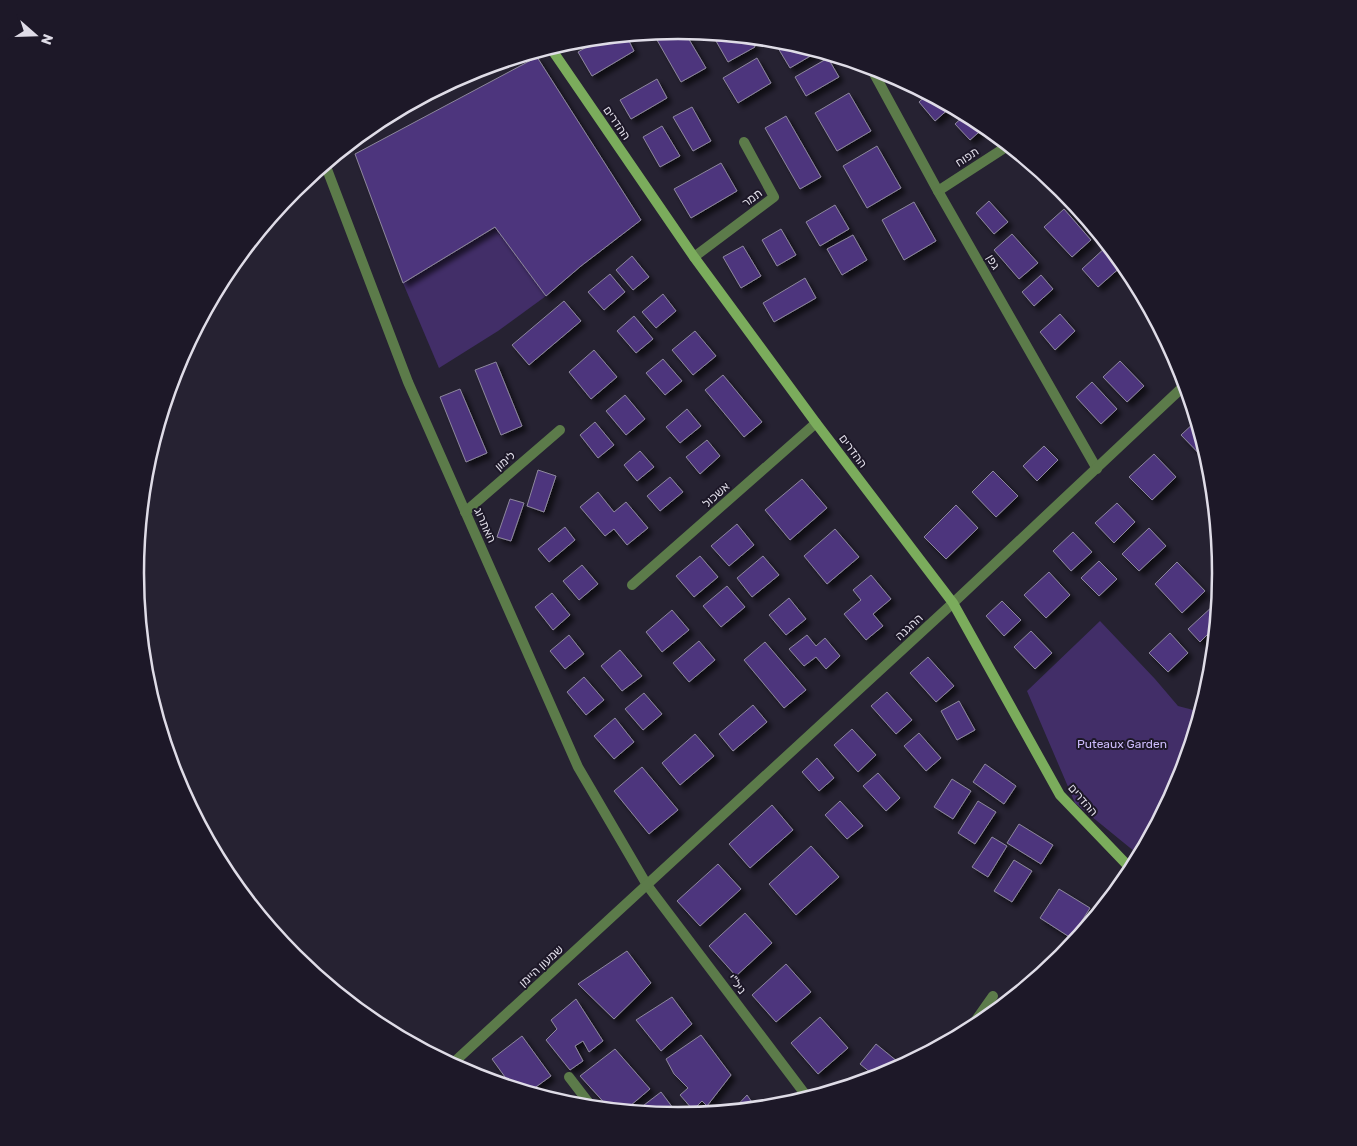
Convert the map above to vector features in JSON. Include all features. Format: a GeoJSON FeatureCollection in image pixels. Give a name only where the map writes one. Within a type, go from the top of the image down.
{"type":"FeatureCollection","features":[{"type":"Feature","properties":{"kind":"street","name":"ההדרים"},"geometry":{"type":"LineString","coordinates":[[555,54],[694,256],[816,422],[953,603],[1060,795],[1126,864]]}},
{"type":"Feature","properties":{"kind":"street","name":"גפן"},"geometry":{"type":"LineString","coordinates":[[876,76],[938,191],[1097,469]]}},
{"type":"Feature","properties":{"kind":"street","name":"תמר"},"geometry":{"type":"LineString","coordinates":[[694,256],[774,197],[744,142]]}},
{"type":"Feature","properties":{"kind":"street","name":"תפוח"},"geometry":{"type":"LineString","coordinates":[[938,191],[1003,149]]}},
{"type":"Feature","properties":{"kind":"street","name":"האתרוג"},"geometry":{"type":"LineString","coordinates":[[327,170],[408,382],[578,767],[646,885]]}},
{"type":"Feature","properties":{"kind":"street","name":"ההגנה"},"geometry":{"type":"LineString","coordinates":[[646,885],[953,603],[1180,390]]}},
{"type":"Feature","properties":{"kind":"street","name":"אשכול"},"geometry":{"type":"LineString","coordinates":[[632,585],[816,422]]}},
{"type":"Feature","properties":{"kind":"street","name":"לימון"},"geometry":{"type":"LineString","coordinates":[[465,512],[560,430]]}},
{"type":"Feature","properties":{"kind":"street","name":"שמעון היימן"},"geometry":{"type":"LineString","coordinates":[[457,1059],[646,885]]}},
{"type":"Feature","properties":{"kind":"street","name":"ניל\"י"},"geometry":{"type":"LineString","coordinates":[[646,885],[804,1092]]}},
{"type":"Feature","properties":{"kind":"street"},"geometry":{"type":"LineString","coordinates":[[982,1012],[993,996]]}},
{"type":"Feature","properties":{"kind":"street"},"geometry":{"type":"LineString","coordinates":[[569,1077],[585,1099]]}},
{"type":"Feature","properties":{"kind":"green space"},"geometry":{"type":"Polygon","coordinates":[[[495,227],[546,296],[498,331],[439,368],[403,283],[495,227]]]}},
{"type":"Feature","properties":{"kind":"green space","name":"Puteaux Garden"},"geometry":{"type":"Polygon","coordinates":[[[1100,621],[1178,706],[1195,710],[1172,777],[1158,809],[1134,851],[1075,803],[1027,691],[1100,621]]]}},
{"type":"Feature","properties":{"kind":"building"},"geometry":{"type":"Polygon","coordinates":[[[689,39],[706,68],[681,82],[657,40],[689,39]]]}},
{"type":"Feature","properties":{"kind":"building"},"geometry":{"type":"Polygon","coordinates":[[[716,40],[753,44],[755,47],[728,62],[716,40]]]}},
{"type":"Feature","properties":{"kind":"building"},"geometry":{"type":"Polygon","coordinates":[[[629,41],[634,51],[592,76],[578,52],[587,47],[629,41]]]}},
{"type":"Feature","properties":{"kind":"building"},"geometry":{"type":"Polygon","coordinates":[[[778,48],[811,56],[790,68],[778,48]]]}},
{"type":"Feature","properties":{"kind":"building"},"geometry":{"type":"Polygon","coordinates":[[[537,58],[641,220],[581,266],[546,296],[495,227],[403,283],[355,154],[537,58]]]}},
{"type":"Feature","properties":{"kind":"building"},"geometry":{"type":"Polygon","coordinates":[[[757,58],[771,83],[738,103],[723,78],[757,58]]]}},
{"type":"Feature","properties":{"kind":"building"},"geometry":{"type":"Polygon","coordinates":[[[825,60],[830,61],[839,77],[806,96],[795,77],[825,60]]]}},
{"type":"Feature","properties":{"kind":"building"},"geometry":{"type":"Polygon","coordinates":[[[657,79],[667,98],[631,119],[620,100],[657,79]]]}},
{"type":"Feature","properties":{"kind":"building"},"geometry":{"type":"Polygon","coordinates":[[[849,93],[871,131],[837,151],[815,113],[849,93]]]}},
{"type":"Feature","properties":{"kind":"building"},"geometry":{"type":"Polygon","coordinates":[[[923,98],[947,111],[935,121],[919,102],[923,98]]]}},
{"type":"Feature","properties":{"kind":"building"},"geometry":{"type":"Polygon","coordinates":[[[692,107],[711,141],[693,151],[673,117],[692,107]]]}},
{"type":"Feature","properties":{"kind":"building"},"geometry":{"type":"Polygon","coordinates":[[[786,116],[821,177],[800,189],[765,128],[786,116]]]}},
{"type":"Feature","properties":{"kind":"building"},"geometry":{"type":"Polygon","coordinates":[[[960,119],[979,132],[970,140],[955,124],[960,119]]]}},
{"type":"Feature","properties":{"kind":"building"},"geometry":{"type":"Polygon","coordinates":[[[662,126],[680,156],[660,167],[643,137],[662,126]]]}},
{"type":"Feature","properties":{"kind":"building"},"geometry":{"type":"Polygon","coordinates":[[[877,146],[901,188],[867,208],[843,166],[877,146]]]}},
{"type":"Feature","properties":{"kind":"building"},"geometry":{"type":"Polygon","coordinates":[[[721,163],[737,191],[691,218],[674,189],[721,163]]]}},
{"type":"Feature","properties":{"kind":"building"},"geometry":{"type":"Polygon","coordinates":[[[989,201],[1008,222],[994,234],[976,213],[989,201]]]}},
{"type":"Feature","properties":{"kind":"building"},"geometry":{"type":"Polygon","coordinates":[[[914,202],[936,241],[904,260],[882,220],[914,202]]]}},
{"type":"Feature","properties":{"kind":"building"},"geometry":{"type":"Polygon","coordinates":[[[835,205],[849,229],[820,246],[806,222],[835,205]]]}},
{"type":"Feature","properties":{"kind":"building"},"geometry":{"type":"Polygon","coordinates":[[[1064,209],[1091,240],[1072,257],[1044,227],[1064,209]]]}},
{"type":"Feature","properties":{"kind":"building"},"geometry":{"type":"Polygon","coordinates":[[[781,229],[796,255],[777,266],[762,240],[781,229]]]}},
{"type":"Feature","properties":{"kind":"building"},"geometry":{"type":"Polygon","coordinates":[[[1012,234],[1038,263],[1019,279],[994,250],[1012,234]]]}},
{"type":"Feature","properties":{"kind":"building"},"geometry":{"type":"Polygon","coordinates":[[[853,235],[867,260],[842,275],[827,249],[853,235]]]}},
{"type":"Feature","properties":{"kind":"building"},"geometry":{"type":"Polygon","coordinates":[[[743,246],[761,276],[741,288],[723,257],[743,246]]]}},
{"type":"Feature","properties":{"kind":"building"},"geometry":{"type":"Polygon","coordinates":[[[1103,250],[1118,269],[1098,287],[1082,269],[1103,250]]]}},
{"type":"Feature","properties":{"kind":"building"},"geometry":{"type":"Polygon","coordinates":[[[632,256],[649,277],[633,290],[616,270],[632,256]]]}},
{"type":"Feature","properties":{"kind":"building"},"geometry":{"type":"Polygon","coordinates":[[[610,274],[625,292],[604,310],[588,292],[610,274]]]}},
{"type":"Feature","properties":{"kind":"building"},"geometry":{"type":"Polygon","coordinates":[[[1041,275],[1053,289],[1034,306],[1022,292],[1041,275]]]}},
{"type":"Feature","properties":{"kind":"building"},"geometry":{"type":"Polygon","coordinates":[[[805,278],[816,298],[774,322],[763,303],[805,278]]]}},
{"type":"Feature","properties":{"kind":"building"},"geometry":{"type":"Polygon","coordinates":[[[663,294],[676,311],[656,328],[642,312],[663,294]]]}},
{"type":"Feature","properties":{"kind":"building"},"geometry":{"type":"Polygon","coordinates":[[[564,301],[581,321],[529,365],[512,345],[564,301]]]}},
{"type":"Feature","properties":{"kind":"building"},"geometry":{"type":"Polygon","coordinates":[[[1060,314],[1075,331],[1055,350],[1040,332],[1060,314]]]}},
{"type":"Feature","properties":{"kind":"building"},"geometry":{"type":"Polygon","coordinates":[[[634,316],[653,339],[636,353],[617,331],[634,316]]]}},
{"type":"Feature","properties":{"kind":"building"},"geometry":{"type":"Polygon","coordinates":[[[695,331],[716,356],[693,375],[672,350],[695,331]]]}},
{"type":"Feature","properties":{"kind":"building"},"geometry":{"type":"Polygon","coordinates":[[[594,350],[617,377],[591,399],[569,372],[594,350]]]}},
{"type":"Feature","properties":{"kind":"building"},"geometry":{"type":"Polygon","coordinates":[[[663,359],[682,381],[665,395],[646,373],[663,359]]]}},
{"type":"Feature","properties":{"kind":"building"},"geometry":{"type":"Polygon","coordinates":[[[1120,361],[1144,386],[1127,402],[1103,377],[1120,361]]]}},
{"type":"Feature","properties":{"kind":"building"},"geometry":{"type":"Polygon","coordinates":[[[496,362],[522,426],[501,435],[475,370],[496,362]]]}},
{"type":"Feature","properties":{"kind":"building"},"geometry":{"type":"Polygon","coordinates":[[[723,375],[762,422],[744,437],[705,390],[723,375]]]}},
{"type":"Feature","properties":{"kind":"building"},"geometry":{"type":"Polygon","coordinates":[[[1092,382],[1117,409],[1101,424],[1076,397],[1092,382]]]}},
{"type":"Feature","properties":{"kind":"building"},"geometry":{"type":"Polygon","coordinates":[[[460,389],[487,453],[466,462],[440,397],[460,389]]]}},
{"type":"Feature","properties":{"kind":"building"},"geometry":{"type":"Polygon","coordinates":[[[625,395],[645,419],[626,435],[606,411],[625,395]]]}},
{"type":"Feature","properties":{"kind":"building"},"geometry":{"type":"Polygon","coordinates":[[[687,409],[701,426],[680,443],[666,427],[687,409]]]}},
{"type":"Feature","properties":{"kind":"building"},"geometry":{"type":"Polygon","coordinates":[[[595,422],[614,445],[598,458],[580,435],[595,422]]]}},
{"type":"Feature","properties":{"kind":"building"},"geometry":{"type":"Polygon","coordinates":[[[1192,425],[1199,453],[1181,435],[1192,425]]]}},
{"type":"Feature","properties":{"kind":"building"},"geometry":{"type":"Polygon","coordinates":[[[707,440],[720,456],[700,474],[686,457],[707,440]]]}},
{"type":"Feature","properties":{"kind":"building"},"geometry":{"type":"Polygon","coordinates":[[[1044,446],[1058,460],[1037,481],[1023,466],[1044,446]]]}},
{"type":"Feature","properties":{"kind":"building"},"geometry":{"type":"Polygon","coordinates":[[[640,451],[654,467],[637,481],[624,465],[640,451]]]}},
{"type":"Feature","properties":{"kind":"building"},"geometry":{"type":"Polygon","coordinates":[[[1154,454],[1176,477],[1152,500],[1129,477],[1154,454]]]}},
{"type":"Feature","properties":{"kind":"building"},"geometry":{"type":"Polygon","coordinates":[[[538,470],[556,476],[544,512],[527,506],[538,470]]]}},
{"type":"Feature","properties":{"kind":"building"},"geometry":{"type":"Polygon","coordinates":[[[993,471],[1018,496],[996,517],[972,492],[993,471]]]}},
{"type":"Feature","properties":{"kind":"building"},"geometry":{"type":"Polygon","coordinates":[[[670,477],[683,492],[660,511],[647,496],[670,477]]]}},
{"type":"Feature","properties":{"kind":"building"},"geometry":{"type":"Polygon","coordinates":[[[802,479],[827,508],[790,540],[765,510],[802,479]]]}},
{"type":"Feature","properties":{"kind":"building"},"geometry":{"type":"Polygon","coordinates":[[[598,492],[614,512],[626,502],[648,528],[627,545],[614,529],[605,536],[580,507],[598,492]]]}},
{"type":"Feature","properties":{"kind":"building"},"geometry":{"type":"Polygon","coordinates":[[[510,499],[524,503],[511,541],[497,537],[510,499]]]}},
{"type":"Feature","properties":{"kind":"building"},"geometry":{"type":"Polygon","coordinates":[[[1117,503],[1135,522],[1114,543],[1095,523],[1117,503]]]}},
{"type":"Feature","properties":{"kind":"building"},"geometry":{"type":"Polygon","coordinates":[[[956,505],[978,528],[946,559],[924,537],[956,505]]]}},
{"type":"Feature","properties":{"kind":"building"},"geometry":{"type":"Polygon","coordinates":[[[737,524],[754,545],[729,566],[711,546],[737,524]]]}},
{"type":"Feature","properties":{"kind":"building"},"geometry":{"type":"Polygon","coordinates":[[[565,527],[575,540],[549,562],[538,549],[565,527]]]}},
{"type":"Feature","properties":{"kind":"building"},"geometry":{"type":"Polygon","coordinates":[[[1149,528],[1166,546],[1139,571],[1122,554],[1149,528]]]}},
{"type":"Feature","properties":{"kind":"building"},"geometry":{"type":"Polygon","coordinates":[[[835,529],[859,557],[827,584],[804,556],[835,529]]]}},
{"type":"Feature","properties":{"kind":"building"},"geometry":{"type":"Polygon","coordinates":[[[1073,532],[1092,552],[1071,571],[1053,551],[1073,532]]]}},
{"type":"Feature","properties":{"kind":"building"},"geometry":{"type":"Polygon","coordinates":[[[700,556],[718,577],[694,597],[676,576],[700,556]]]}},
{"type":"Feature","properties":{"kind":"building"},"geometry":{"type":"Polygon","coordinates":[[[763,556],[779,575],[752,597],[737,578],[763,556]]]}},
{"type":"Feature","properties":{"kind":"building"},"geometry":{"type":"Polygon","coordinates":[[[1099,561],[1117,579],[1099,596],[1081,578],[1099,561]]]}},
{"type":"Feature","properties":{"kind":"building"},"geometry":{"type":"Polygon","coordinates":[[[1177,562],[1205,591],[1182,613],[1155,584],[1177,562]]]}},
{"type":"Feature","properties":{"kind":"building"},"geometry":{"type":"Polygon","coordinates":[[[582,565],[598,584],[579,600],[563,581],[582,565]]]}},
{"type":"Feature","properties":{"kind":"building"},"geometry":{"type":"Polygon","coordinates":[[[1049,572],[1070,595],[1046,618],[1024,595],[1049,572]]]}},
{"type":"Feature","properties":{"kind":"building"},"geometry":{"type":"Polygon","coordinates":[[[871,575],[891,599],[873,614],[883,626],[866,640],[844,614],[861,600],[853,590],[871,575]]]}},
{"type":"Feature","properties":{"kind":"building"},"geometry":{"type":"Polygon","coordinates":[[[727,586],[745,607],[721,627],[703,606],[727,586]]]}},
{"type":"Feature","properties":{"kind":"building"},"geometry":{"type":"Polygon","coordinates":[[[552,593],[570,615],[553,630],[535,607],[552,593]]]}},
{"type":"Feature","properties":{"kind":"building"},"geometry":{"type":"Polygon","coordinates":[[[789,598],[806,619],[786,635],[769,615],[789,598]]]}},
{"type":"Feature","properties":{"kind":"building"},"geometry":{"type":"Polygon","coordinates":[[[1002,601],[1021,620],[1004,636],[986,616],[1002,601]]]}},
{"type":"Feature","properties":{"kind":"building"},"geometry":{"type":"Polygon","coordinates":[[[1212,607],[1209,633],[1200,642],[1188,629],[1212,607]]]}},
{"type":"Feature","properties":{"kind":"building"},"geometry":{"type":"Polygon","coordinates":[[[672,610],[689,630],[662,652],[646,632],[672,610]]]}},
{"type":"Feature","properties":{"kind":"building"},"geometry":{"type":"Polygon","coordinates":[[[1031,631],[1052,653],[1035,669],[1014,647],[1031,631]]]}},
{"type":"Feature","properties":{"kind":"building"},"geometry":{"type":"Polygon","coordinates":[[[1170,633],[1188,653],[1168,672],[1149,653],[1170,633]]]}},
{"type":"Feature","properties":{"kind":"building"},"geometry":{"type":"Polygon","coordinates":[[[569,635],[584,654],[565,669],[550,651],[569,635]]]}},
{"type":"Feature","properties":{"kind":"building"},"geometry":{"type":"Polygon","coordinates":[[[807,635],[816,646],[825,638],[840,656],[826,669],[816,657],[804,666],[789,649],[807,635]]]}},
{"type":"Feature","properties":{"kind":"building"},"geometry":{"type":"Polygon","coordinates":[[[699,641],[715,660],[689,682],[673,663],[699,641]]]}},
{"type":"Feature","properties":{"kind":"building"},"geometry":{"type":"Polygon","coordinates":[[[765,642],[806,690],[784,708],[744,660],[765,642]]]}},
{"type":"Feature","properties":{"kind":"building"},"geometry":{"type":"Polygon","coordinates":[[[620,650],[642,676],[622,691],[601,666],[620,650]]]}},
{"type":"Feature","properties":{"kind":"building"},"geometry":{"type":"Polygon","coordinates":[[[928,657],[954,686],[936,702],[910,673],[928,657]]]}},
{"type":"Feature","properties":{"kind":"building"},"geometry":{"type":"Polygon","coordinates":[[[584,677],[604,700],[586,715],[567,692],[584,677]]]}},
{"type":"Feature","properties":{"kind":"building"},"geometry":{"type":"Polygon","coordinates":[[[887,692],[912,720],[896,734],[871,706],[887,692]]]}},
{"type":"Feature","properties":{"kind":"building"},"geometry":{"type":"Polygon","coordinates":[[[644,693],[662,714],[643,730],[625,709],[644,693]]]}},
{"type":"Feature","properties":{"kind":"building"},"geometry":{"type":"Polygon","coordinates":[[[959,701],[975,730],[957,740],[941,711],[959,701]]]}},
{"type":"Feature","properties":{"kind":"building"},"geometry":{"type":"Polygon","coordinates":[[[753,705],[767,722],[733,751],[719,734],[753,705]]]}},
{"type":"Feature","properties":{"kind":"building"},"geometry":{"type":"Polygon","coordinates":[[[615,718],[634,742],[614,759],[594,736],[615,718]]]}},
{"type":"Feature","properties":{"kind":"building"},"geometry":{"type":"Polygon","coordinates":[[[852,729],[876,755],[858,772],[834,745],[852,729]]]}},
{"type":"Feature","properties":{"kind":"building"},"geometry":{"type":"Polygon","coordinates":[[[919,733],[941,758],[926,771],[904,746],[919,733]]]}},
{"type":"Feature","properties":{"kind":"building"},"geometry":{"type":"Polygon","coordinates":[[[695,734],[714,756],[680,785],[662,763],[695,734]]]}},
{"type":"Feature","properties":{"kind":"building"},"geometry":{"type":"Polygon","coordinates":[[[817,758],[834,778],[819,791],[802,772],[817,758]]]}},
{"type":"Feature","properties":{"kind":"building"},"geometry":{"type":"Polygon","coordinates":[[[985,764],[1016,786],[1004,804],[973,782],[985,764]]]}},
{"type":"Feature","properties":{"kind":"building"},"geometry":{"type":"Polygon","coordinates":[[[642,767],[678,810],[649,834],[614,791],[642,767]]]}},
{"type":"Feature","properties":{"kind":"building"},"geometry":{"type":"Polygon","coordinates":[[[878,773],[900,798],[886,811],[863,786],[878,773]]]}},
{"type":"Feature","properties":{"kind":"building"},"geometry":{"type":"Polygon","coordinates":[[[952,779],[971,791],[953,819],[934,807],[952,779]]]}},
{"type":"Feature","properties":{"kind":"building"},"geometry":{"type":"Polygon","coordinates":[[[840,801],[863,826],[847,839],[825,815],[840,801]]]}},
{"type":"Feature","properties":{"kind":"building"},"geometry":{"type":"Polygon","coordinates":[[[978,801],[996,812],[975,844],[958,833],[978,801]]]}},
{"type":"Feature","properties":{"kind":"building"},"geometry":{"type":"Polygon","coordinates":[[[772,805],[793,830],[750,868],[729,844],[772,805]]]}},
{"type":"Feature","properties":{"kind":"building"},"geometry":{"type":"Polygon","coordinates":[[[1019,824],[1053,845],[1041,864],[1007,843],[1019,824]]]}},
{"type":"Feature","properties":{"kind":"building"},"geometry":{"type":"Polygon","coordinates":[[[992,837],[1007,846],[988,877],[972,867],[992,837]]]}},
{"type":"Feature","properties":{"kind":"building"},"geometry":{"type":"Polygon","coordinates":[[[811,846],[839,877],[796,915],[769,884],[811,846]]]}},
{"type":"Feature","properties":{"kind":"building"},"geometry":{"type":"Polygon","coordinates":[[[1014,860],[1032,871],[1012,902],[994,891],[1014,860]]]}},
{"type":"Feature","properties":{"kind":"building"},"geometry":{"type":"Polygon","coordinates":[[[718,864],[741,889],[700,926],[677,901],[718,864]]]}},
{"type":"Feature","properties":{"kind":"building"},"geometry":{"type":"Polygon","coordinates":[[[1059,889],[1090,908],[1069,937],[1040,918],[1059,889]]]}},
{"type":"Feature","properties":{"kind":"building"},"geometry":{"type":"Polygon","coordinates":[[[745,913],[772,943],[736,976],[709,946],[745,913]]]}},
{"type":"Feature","properties":{"kind":"building"},"geometry":{"type":"Polygon","coordinates":[[[627,951],[651,983],[614,1019],[578,984],[627,951]]]}},
{"type":"Feature","properties":{"kind":"building"},"geometry":{"type":"Polygon","coordinates":[[[786,964],[811,992],[776,1022],[752,995],[786,964]]]}},
{"type":"Feature","properties":{"kind":"building"},"geometry":{"type":"Polygon","coordinates":[[[672,997],[692,1024],[661,1051],[636,1020],[672,997]]]}},
{"type":"Feature","properties":{"kind":"building"},"geometry":{"type":"Polygon","coordinates":[[[576,999],[603,1041],[589,1052],[583,1041],[575,1046],[583,1061],[570,1070],[546,1040],[557,1029],[551,1020],[576,999]]]}},
{"type":"Feature","properties":{"kind":"building"},"geometry":{"type":"Polygon","coordinates":[[[820,1017],[848,1048],[818,1074],[791,1043],[820,1017]]]}},
{"type":"Feature","properties":{"kind":"building"},"geometry":{"type":"Polygon","coordinates":[[[701,1035],[731,1075],[707,1106],[702,1101],[697,1106],[690,1107],[680,1095],[688,1088],[674,1074],[666,1059],[701,1035]]]}},
{"type":"Feature","properties":{"kind":"building"},"geometry":{"type":"Polygon","coordinates":[[[522,1036],[551,1076],[535,1088],[506,1079],[492,1059],[522,1036]]]}},
{"type":"Feature","properties":{"kind":"building"},"geometry":{"type":"Polygon","coordinates":[[[876,1044],[896,1061],[870,1072],[860,1064],[876,1044]]]}},
{"type":"Feature","properties":{"kind":"building"},"geometry":{"type":"Polygon","coordinates":[[[615,1049],[650,1089],[631,1105],[604,1102],[580,1076],[615,1049]]]}},
{"type":"Feature","properties":{"kind":"building"},"geometry":{"type":"Polygon","coordinates":[[[661,1092],[672,1107],[644,1106],[661,1092]]]}},
{"type":"Feature","properties":{"kind":"building"},"geometry":{"type":"Polygon","coordinates":[[[747,1095],[752,1102],[748,1103],[739,1104],[747,1095]]]}}]}
